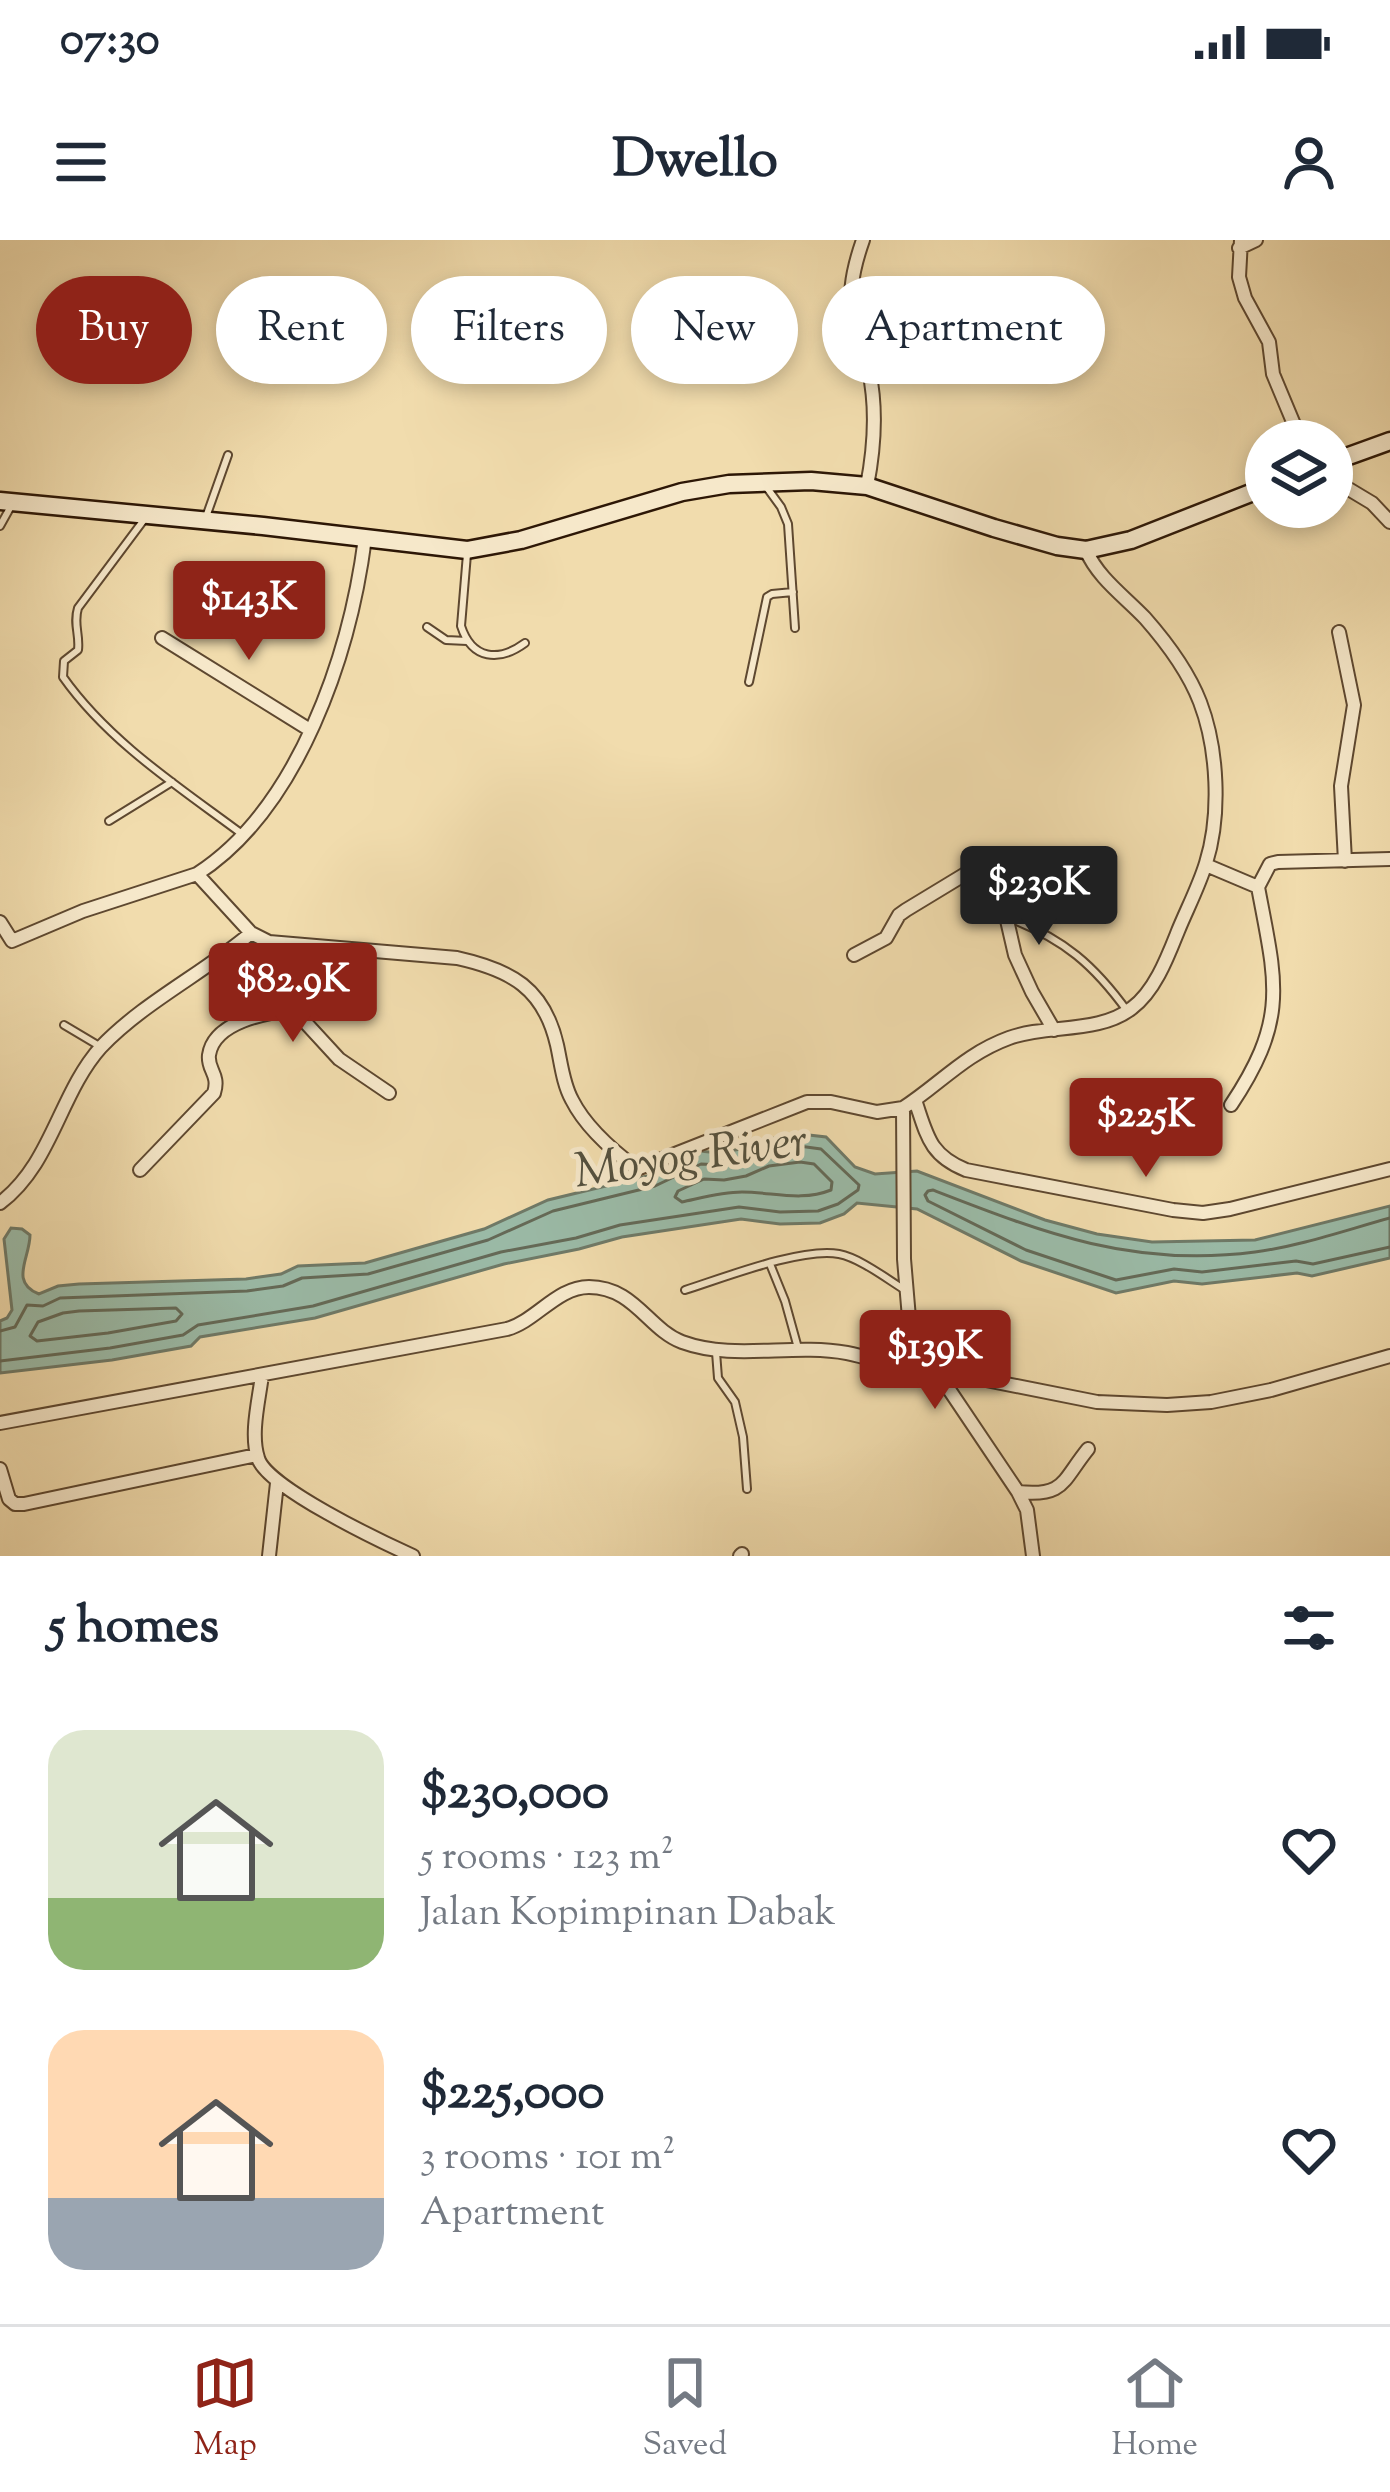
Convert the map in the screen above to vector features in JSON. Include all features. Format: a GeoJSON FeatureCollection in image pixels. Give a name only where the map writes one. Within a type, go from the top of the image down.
{"type":"FeatureCollection","features":[{"type":"Feature","properties":{"kind":"main road"},"geometry":{"type":"LineString","coordinates":[[1353,454],[1390,441]]}},
{"type":"Feature","properties":{"kind":"main road"},"geometry":{"type":"LineString","coordinates":[[6,502],[467,550],[503,545],[682,492],[764,482],[827,481],[867,486],[994,528],[1086,550],[1131,540],[1245,495]]}},
{"type":"Feature","properties":{"kind":"street"},"geometry":{"type":"LineString","coordinates":[[863,240],[849,301],[869,370],[874,426],[867,486]]}},
{"type":"Feature","properties":{"kind":"street"},"geometry":{"type":"LineString","coordinates":[[1256,240],[1240,244],[1239,277],[1268,342],[1273,374],[1292,420]]}},
{"type":"Feature","properties":{"kind":"street"},"geometry":{"type":"LineString","coordinates":[[1353,492],[1390,522]]}},
{"type":"Feature","properties":{"kind":"street"},"geometry":{"type":"LineString","coordinates":[[0,922],[6,945],[83,911],[197,874],[244,836],[274,800],[328,694],[365,538]]}},
{"type":"Feature","properties":{"kind":"street"},"geometry":{"type":"LineString","coordinates":[[197,874],[251,933],[269,942],[457,958],[510,974],[529,988],[548,1018],[573,1103],[604,1141],[638,1169],[807,1102],[877,1112],[909,1104],[975,1054],[1012,1037],[1109,1020],[1128,1012],[1148,992],[1171,950],[1206,865],[1215,793],[1201,704],[1178,658],[1094,568],[1086,550]]}},
{"type":"Feature","properties":{"kind":"street"},"geometry":{"type":"LineString","coordinates":[[1340,632],[1354,706],[1342,786],[1345,861]]}},
{"type":"Feature","properties":{"kind":"street"},"geometry":{"type":"LineString","coordinates":[[162,638],[310,730]]}},
{"type":"Feature","properties":{"kind":"street"},"geometry":{"type":"LineString","coordinates":[[1232,1106],[1270,1033],[1274,972],[1258,887],[1270,864],[1390,859]]}},
{"type":"Feature","properties":{"kind":"street"},"geometry":{"type":"LineString","coordinates":[[1206,865],[1258,887]]}},
{"type":"Feature","properties":{"kind":"street"},"geometry":{"type":"LineString","coordinates":[[854,955],[886,938],[905,910],[967,873],[977,870],[997,877],[1016,955],[1054,1030]]}},
{"type":"Feature","properties":{"kind":"street"},"geometry":{"type":"LineString","coordinates":[[0,1203],[32,1169],[74,1087],[101,1047],[251,933]]}},
{"type":"Feature","properties":{"kind":"street"},"geometry":{"type":"LineString","coordinates":[[269,942],[293,1009],[339,1059],[389,1093]]}},
{"type":"Feature","properties":{"kind":"street"},"geometry":{"type":"LineString","coordinates":[[140,1170],[214,1094],[216,1077],[209,1054],[221,1035],[248,1018],[293,1009]]}},
{"type":"Feature","properties":{"kind":"street"},"geometry":{"type":"LineString","coordinates":[[909,1104],[904,1135],[909,1318],[936,1370],[1018,1492],[1031,1526],[1033,1556]]}},
{"type":"Feature","properties":{"kind":"street"},"geometry":{"type":"LineString","coordinates":[[909,1104],[935,1150],[966,1170],[1173,1210],[1230,1210],[1390,1169]]}},
{"type":"Feature","properties":{"kind":"street"},"geometry":{"type":"LineString","coordinates":[[0,1423],[507,1329],[564,1294],[589,1287],[624,1298],[676,1340],[716,1352],[798,1348],[847,1353],[914,1372],[936,1370],[1097,1402],[1211,1402],[1390,1356]]}},
{"type":"Feature","properties":{"kind":"street"},"geometry":{"type":"LineString","coordinates":[[262,1375],[256,1455],[262,1469],[277,1483],[413,1556]]}},
{"type":"Feature","properties":{"kind":"street"},"geometry":{"type":"LineString","coordinates":[[1018,1492],[1056,1489],[1088,1449]]}},
{"type":"Feature","properties":{"kind":"street"},"geometry":{"type":"LineString","coordinates":[[0,1469],[9,1499],[24,1504],[256,1455]]}},
{"type":"Feature","properties":{"kind":"street"},"geometry":{"type":"LineString","coordinates":[[268,1556],[277,1483]]}},
{"type":"Feature","properties":{"kind":"lane"},"geometry":{"type":"LineString","coordinates":[[205,520],[228,455]]}},
{"type":"Feature","properties":{"kind":"lane"},"geometry":{"type":"LineString","coordinates":[[764,482],[788,524],[795,628]]}},
{"type":"Feature","properties":{"kind":"lane"},"geometry":{"type":"LineString","coordinates":[[0,526],[6,502]]}},
{"type":"Feature","properties":{"kind":"lane"},"geometry":{"type":"LineString","coordinates":[[148,514],[78,608],[74,622],[78,650],[64,661],[63,677],[128,747],[244,836]]}},
{"type":"Feature","properties":{"kind":"lane"},"geometry":{"type":"LineString","coordinates":[[467,550],[461,626],[469,642]]}},
{"type":"Feature","properties":{"kind":"lane"},"geometry":{"type":"LineString","coordinates":[[749,682],[767,597],[793,592]]}},
{"type":"Feature","properties":{"kind":"lane"},"geometry":{"type":"LineString","coordinates":[[427,626],[446,640],[469,642],[498,656],[507,656],[525,643]]}},
{"type":"Feature","properties":{"kind":"lane"},"geometry":{"type":"LineString","coordinates":[[109,821],[172,782]]}},
{"type":"Feature","properties":{"kind":"lane"},"geometry":{"type":"LineString","coordinates":[[1006,916],[1048,934],[1076,953],[1096,970],[1128,1012]]}},
{"type":"Feature","properties":{"kind":"lane"},"geometry":{"type":"LineString","coordinates":[[64,1025],[101,1047]]}},
{"type":"Feature","properties":{"kind":"lane"},"geometry":{"type":"LineString","coordinates":[[685,1290],[794,1256],[840,1254],[905,1290]]}},
{"type":"Feature","properties":{"kind":"lane"},"geometry":{"type":"LineString","coordinates":[[770,1264],[798,1348]]}},
{"type":"Feature","properties":{"kind":"lane"},"geometry":{"type":"LineString","coordinates":[[716,1352],[718,1378],[739,1420],[747,1489]]}},
{"type":"Feature","properties":{"kind":"water","name":"Moyog River"},"geometry":{"type":"Polygon","coordinates":[[[800,1134],[826,1137],[855,1167],[875,1174],[917,1171],[1045,1220],[1152,1242],[1255,1240],[1390,1206],[1390,1258],[1312,1276],[1297,1273],[1202,1284],[1174,1281],[1116,1293],[1021,1261],[917,1209],[857,1203],[820,1223],[741,1219],[622,1237],[504,1264],[315,1318],[200,1337],[191,1346],[0,1373],[0,1321],[12,1310],[4,1239],[11,1228],[30,1235],[23,1276],[39,1294],[79,1284],[246,1279],[281,1274],[298,1266],[365,1263],[484,1229],[548,1200],[651,1175],[700,1151],[719,1153],[800,1134]]]}}]}
